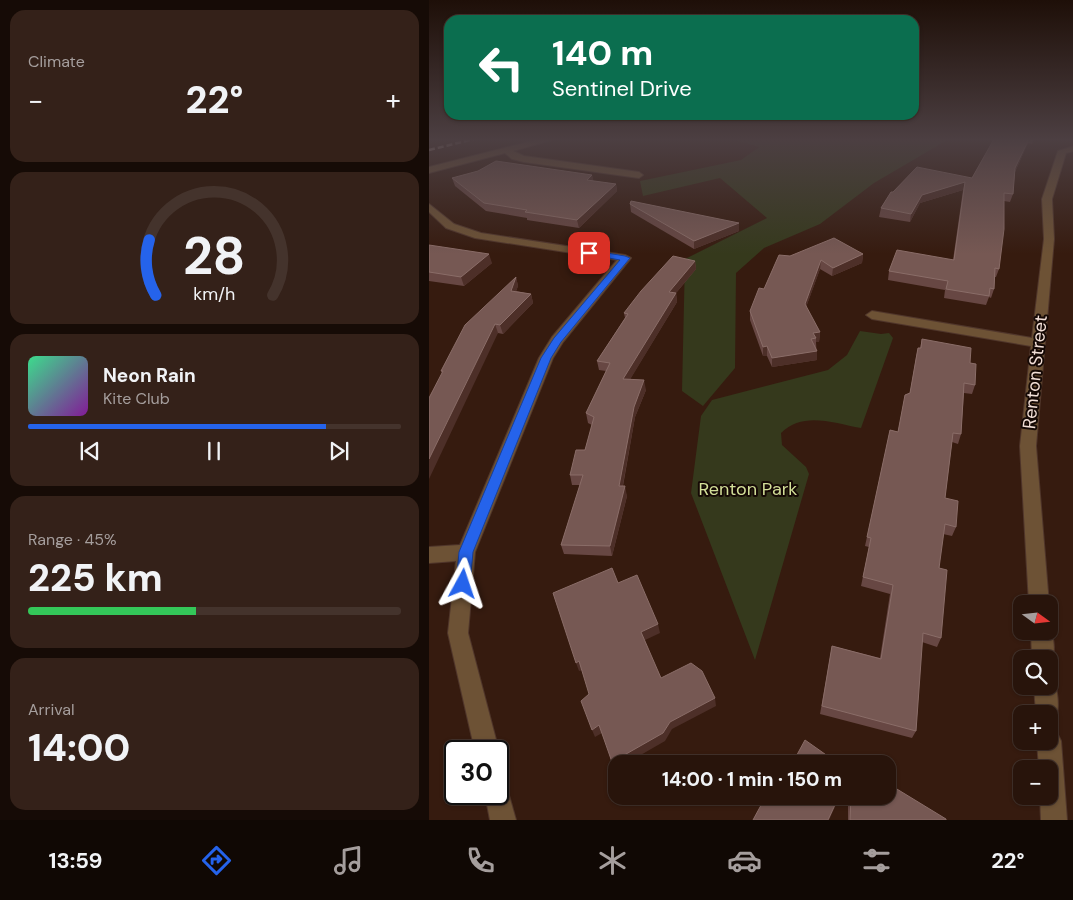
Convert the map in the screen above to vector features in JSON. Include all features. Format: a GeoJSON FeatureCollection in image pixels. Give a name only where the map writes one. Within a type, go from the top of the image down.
{"type":"FeatureCollection","features":[{"type":"Feature","properties":{"kind":"street","name":"Renton Street"},"geometry":{"type":"LineString","coordinates":[[1038,595],[1028,446],[1049,239],[1047,199],[1054,177]]}},
{"type":"Feature","properties":{"kind":"street"},"geometry":{"type":"LineString","coordinates":[[429,207],[450,226],[479,236],[625,258],[557,340],[546,358],[466,552],[459,633],[484,740]]}},
{"type":"Feature","properties":{"kind":"street"},"geometry":{"type":"LineString","coordinates":[[872,315],[1037,343]]}},
{"type":"Feature","properties":{"kind":"street"},"geometry":{"type":"LineString","coordinates":[[429,555],[466,552]]}},
{"type":"Feature","properties":{"kind":"street"},"geometry":{"type":"LineString","coordinates":[[1050,750],[1055,820]]}},
{"type":"Feature","properties":{"kind":"street"},"geometry":{"type":"LineString","coordinates":[[500,805],[503,820]]}},
{"type":"Feature","properties":{"kind":"green space"},"geometry":{"type":"Polygon","coordinates":[[[658,177],[884,177],[820,224],[764,248],[736,273],[735,368],[703,406],[682,391],[685,259],[767,218],[720,178],[643,196],[640,181],[658,177]]]}},
{"type":"Feature","properties":{"kind":"green space","name":"Renton Park"},"geometry":{"type":"Polygon","coordinates":[[[860,331],[881,334],[889,333],[893,338],[861,428],[819,420],[809,420],[790,426],[781,433],[782,445],[806,467],[809,474],[755,660],[691,493],[701,416],[712,400],[828,370],[847,355],[860,331]]]}},
{"type":"Feature","properties":{"kind":"building"},"geometry":{"type":"Polygon","coordinates":[[[590,177],[587,180],[616,184],[577,220],[484,203],[452,178],[590,177]]]}},
{"type":"Feature","properties":{"kind":"building"},"geometry":{"type":"Polygon","coordinates":[[[907,177],[1014,177],[1013,194],[1004,193],[1004,229],[999,269],[995,268],[994,289],[990,288],[989,296],[946,289],[948,281],[889,271],[897,250],[954,260],[965,182],[922,195],[911,214],[881,208],[891,192],[907,177]]]}},
{"type":"Feature","properties":{"kind":"building"},"geometry":{"type":"Polygon","coordinates":[[[631,201],[739,223],[694,241],[630,204],[631,201]]]}},
{"type":"Feature","properties":{"kind":"building"},"geometry":{"type":"Polygon","coordinates":[[[834,238],[863,254],[833,268],[821,260],[805,304],[820,332],[813,333],[816,338],[811,339],[817,351],[772,358],[767,346],[763,347],[750,311],[759,288],[764,289],[779,255],[790,256],[834,238]]]}},
{"type":"Feature","properties":{"kind":"building"},"geometry":{"type":"Polygon","coordinates":[[[429,245],[489,254],[461,277],[429,272],[429,245]]]}},
{"type":"Feature","properties":{"kind":"building"},"geometry":{"type":"Polygon","coordinates":[[[673,256],[695,261],[669,292],[676,293],[623,379],[644,380],[634,407],[619,486],[625,486],[610,546],[561,545],[583,475],[570,475],[576,450],[585,450],[594,417],[586,413],[610,363],[597,361],[628,314],[624,313],[673,256]]]}},
{"type":"Feature","properties":{"kind":"building"},"geometry":{"type":"Polygon","coordinates":[[[516,277],[511,291],[531,294],[500,325],[495,324],[429,459],[429,398],[443,371],[441,371],[465,325],[516,277]]]}},
{"type":"Feature","properties":{"kind":"building"},"geometry":{"type":"Polygon","coordinates":[[[922,339],[971,348],[970,363],[976,364],[975,385],[964,383],[961,434],[953,433],[945,498],[958,501],[956,527],[945,524],[939,568],[947,570],[941,638],[923,633],[916,731],[822,706],[832,646],[881,659],[893,585],[863,577],[871,538],[867,537],[890,430],[898,432],[905,395],[910,393],[918,348],[921,348],[922,339]]]}},
{"type":"Feature","properties":{"kind":"building"},"geometry":{"type":"Polygon","coordinates":[[[612,568],[618,583],[637,575],[658,624],[641,632],[661,678],[691,663],[702,671],[715,698],[670,722],[663,733],[624,755],[610,755],[599,725],[592,730],[581,701],[589,694],[579,661],[576,663],[553,593],[612,568]]]}},
{"type":"Feature","properties":{"kind":"building"},"geometry":{"type":"Polygon","coordinates":[[[805,740],[826,755],[797,755],[805,740]]]}},
{"type":"Feature","properties":{"kind":"building"},"geometry":{"type":"Polygon","coordinates":[[[896,788],[946,819],[946,820],[850,820],[851,805],[896,805],[896,788]]]}},
{"type":"Feature","properties":{"kind":"building"},"geometry":{"type":"Polygon","coordinates":[[[761,805],[835,805],[828,820],[753,820],[761,805]]]}},
{"type":"Feature","properties":{"kind":"route"},"geometry":{"type":"LineString","coordinates":[[463,584],[466,552],[546,358],[557,340],[625,258],[589,253]]}}]}
